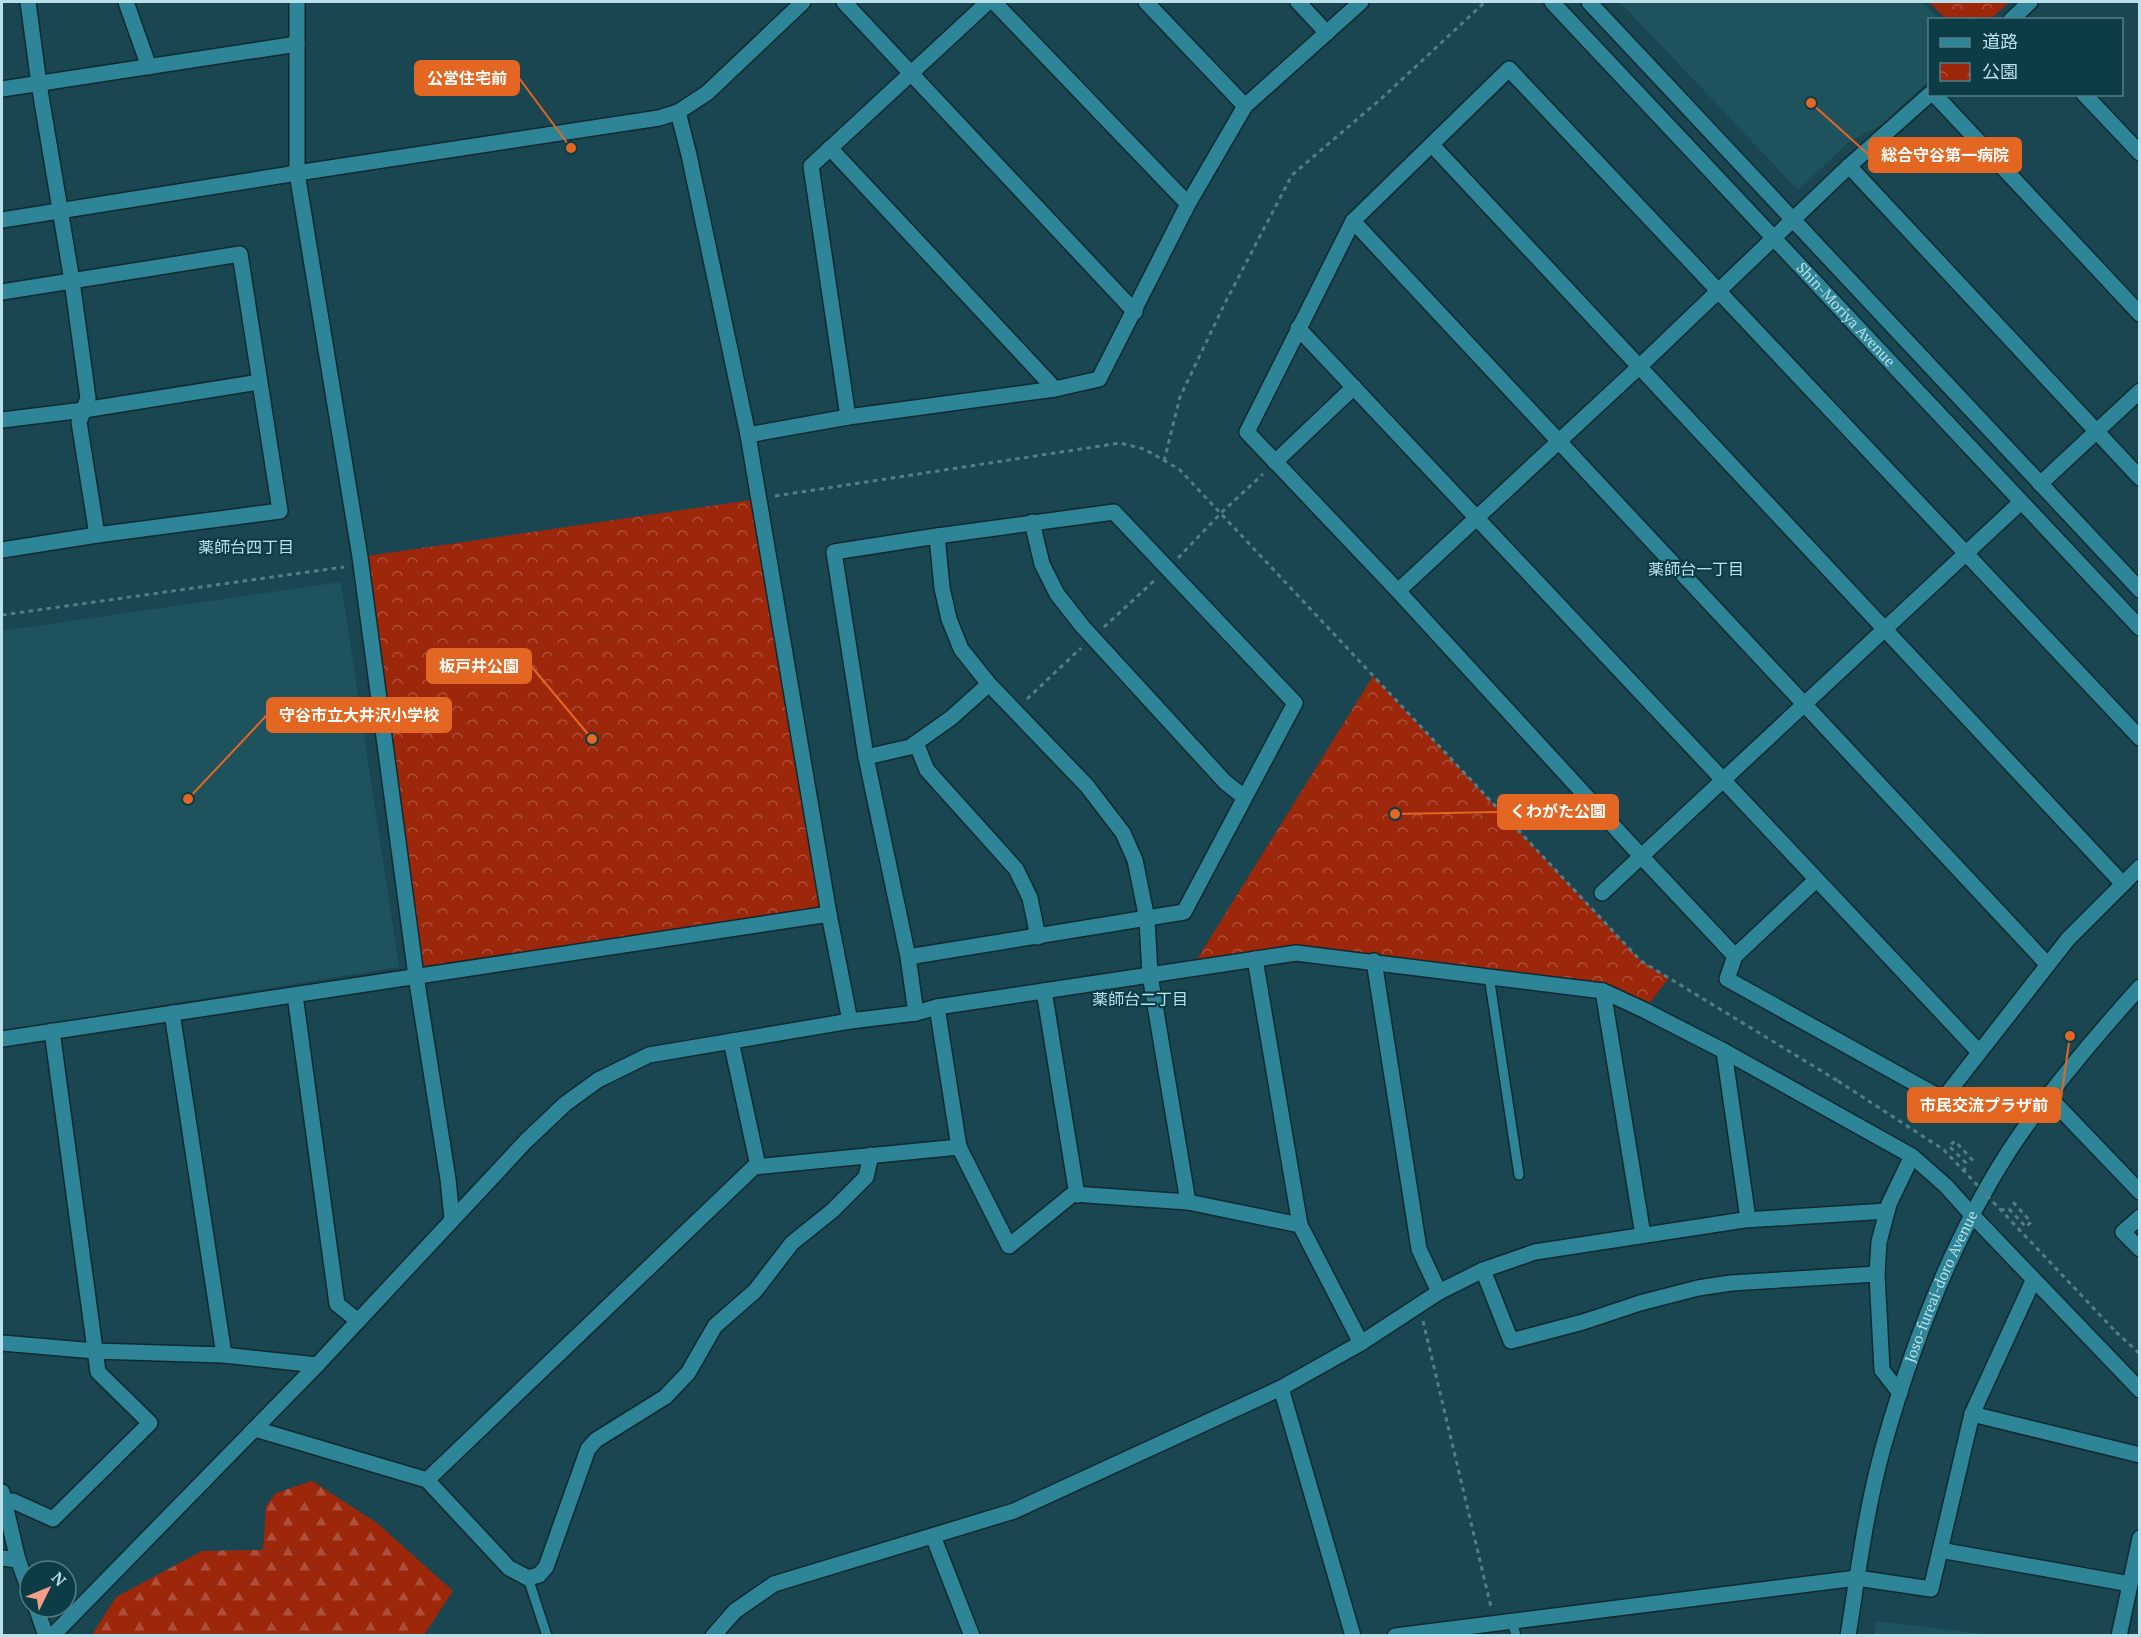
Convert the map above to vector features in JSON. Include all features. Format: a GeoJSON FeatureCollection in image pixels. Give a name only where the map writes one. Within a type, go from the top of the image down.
{"type":"FeatureCollection","features":[{"type":"Feature","properties":{"kind":"street"},"geometry":{"type":"LineString","coordinates":[[28,2],[59,211],[72,280],[88,398],[79,422],[97,535]]}},
{"type":"Feature","properties":{"kind":"street"},"geometry":{"type":"LineString","coordinates":[[126,2],[149,67]]}},
{"type":"Feature","properties":{"kind":"street"},"geometry":{"type":"LineString","coordinates":[[297,2],[297,172],[361,565],[416,976],[448,1179],[452,1219]]}},
{"type":"Feature","properties":{"kind":"street"},"geometry":{"type":"LineString","coordinates":[[2,220],[297,172],[659,118],[678,112],[707,93],[803,2]]}},
{"type":"Feature","properties":{"kind":"street"},"geometry":{"type":"LineString","coordinates":[[844,2],[1135,312]]}},
{"type":"Feature","properties":{"kind":"street"},"geometry":{"type":"LineString","coordinates":[[848,417],[811,166],[988,2]]}},
{"type":"Feature","properties":{"kind":"street"},"geometry":{"type":"LineString","coordinates":[[994,2],[1188,204]]}},
{"type":"Feature","properties":{"kind":"street"},"geometry":{"type":"LineString","coordinates":[[1146,2],[1245,106]]}},
{"type":"Feature","properties":{"kind":"street"},"geometry":{"type":"LineString","coordinates":[[1298,2],[1327,33]]}},
{"type":"Feature","properties":{"kind":"street"},"geometry":{"type":"LineString","coordinates":[[748,435],[848,417],[1055,389],[1099,380],[1188,204],[1245,106],[1361,2]]}},
{"type":"Feature","properties":{"kind":"street","name":"Shin-Moriya Avenue"},"geometry":{"type":"LineString","coordinates":[[1552,2],[2139,628]]}},
{"type":"Feature","properties":{"kind":"street","name":"Shin-Moriya Avenue"},"geometry":{"type":"LineString","coordinates":[[1589,2],[2139,590]]}},
{"type":"Feature","properties":{"kind":"street"},"geometry":{"type":"LineString","coordinates":[[2013,18],[2030,2]]}},
{"type":"Feature","properties":{"kind":"street"},"geometry":{"type":"LineString","coordinates":[[2,89],[297,44]]}},
{"type":"Feature","properties":{"kind":"street"},"geometry":{"type":"LineString","coordinates":[[1735,956],[1398,591],[1247,432],[1353,221],[1509,69],[2139,738]]}},
{"type":"Feature","properties":{"kind":"street"},"geometry":{"type":"LineString","coordinates":[[1398,591],[1640,366],[1849,166],[1930,96]]}},
{"type":"Feature","properties":{"kind":"street"},"geometry":{"type":"LineString","coordinates":[[1934,96],[2139,314]]}},
{"type":"Feature","properties":{"kind":"street"},"geometry":{"type":"LineString","coordinates":[[2086,96],[2139,153]]}},
{"type":"Feature","properties":{"kind":"street"},"geometry":{"type":"LineString","coordinates":[[678,112],[748,435],[850,1021]]}},
{"type":"Feature","properties":{"kind":"street"},"geometry":{"type":"LineString","coordinates":[[1432,145],[2122,884]]}},
{"type":"Feature","properties":{"kind":"street"},"geometry":{"type":"LineString","coordinates":[[830,148],[1055,389]]}},
{"type":"Feature","properties":{"kind":"street"},"geometry":{"type":"LineString","coordinates":[[1849,166],[2139,478]]}},
{"type":"Feature","properties":{"kind":"street"},"geometry":{"type":"LineString","coordinates":[[1353,221],[2047,964]]}},
{"type":"Feature","properties":{"kind":"street"},"geometry":{"type":"LineString","coordinates":[[2,292],[240,254],[280,511],[2,550]]}},
{"type":"Feature","properties":{"kind":"street"},"geometry":{"type":"LineString","coordinates":[[1298,328],[1979,1052]]}},
{"type":"Feature","properties":{"kind":"street"},"geometry":{"type":"LineString","coordinates":[[2,420],[84,410],[260,382]]}},
{"type":"Feature","properties":{"kind":"street"},"geometry":{"type":"LineString","coordinates":[[1275,462],[1354,387]]}},
{"type":"Feature","properties":{"kind":"street"},"geometry":{"type":"LineString","coordinates":[[2040,484],[2139,391]]}},
{"type":"Feature","properties":{"kind":"street"},"geometry":{"type":"LineString","coordinates":[[1602,893],[2021,502]]}},
{"type":"Feature","properties":{"kind":"street"},"geometry":{"type":"LineString","coordinates":[[908,957],[1147,920],[1184,912],[1295,703],[1114,512],[834,552],[866,757],[908,957],[916,1012]]}},
{"type":"Feature","properties":{"kind":"street"},"geometry":{"type":"LineString","coordinates":[[1032,522],[1042,564],[1057,594],[1092,638],[1225,782],[1244,797]]}},
{"type":"Feature","properties":{"kind":"street"},"geometry":{"type":"LineString","coordinates":[[937,536],[942,588],[949,619],[962,649],[989,684],[1087,786],[1123,833],[1135,860],[1147,920],[1150,975],[1188,1202]]}},
{"type":"Feature","properties":{"kind":"street"},"geometry":{"type":"LineString","coordinates":[[866,757],[910,747],[951,718],[989,684]]}},
{"type":"Feature","properties":{"kind":"street"},"geometry":{"type":"LineString","coordinates":[[916,743],[927,770],[1016,869],[1030,898],[1038,937]]}},
{"type":"Feature","properties":{"kind":"street"},"geometry":{"type":"LineString","coordinates":[[1816,880],[1735,956],[1727,979],[1943,1099],[2068,939],[2139,867]]}},
{"type":"Feature","properties":{"kind":"street"},"geometry":{"type":"LineString","coordinates":[[2,1039],[830,914]]}},
{"type":"Feature","properties":{"kind":"street"},"geometry":{"type":"LineString","coordinates":[[52,1635],[317,1365],[526,1141],[565,1104],[598,1080],[649,1055],[850,1021],[1296,953],[1603,991],[1724,1051],[1912,1156],[1946,1186],[2033,1281],[2139,1390]]}},
{"type":"Feature","properties":{"kind":"street"},"geometry":{"type":"LineString","coordinates":[[1255,959],[1300,1225],[1361,1343]]}},
{"type":"Feature","properties":{"kind":"street"},"geometry":{"type":"LineString","coordinates":[[1374,961],[1419,1249],[1439,1292]]}},
{"type":"Feature","properties":{"kind":"street","name":"Joso-fureai-doro Avenue"},"geometry":{"type":"LineString","coordinates":[[1848,1635],[1870,1507],[1883,1449],[1914,1349],[1939,1287],[1972,1216],[2009,1152],[2048,1096],[2139,987]]}},
{"type":"Feature","properties":{"kind":"street"},"geometry":{"type":"LineString","coordinates":[[1044,991],[1077,1195]]}},
{"type":"Feature","properties":{"kind":"street"},"geometry":{"type":"LineString","coordinates":[[1603,991],[1643,1235]]}},
{"type":"Feature","properties":{"kind":"street"},"geometry":{"type":"LineString","coordinates":[[295,995],[337,1304],[358,1321]]}},
{"type":"Feature","properties":{"kind":"street"},"geometry":{"type":"LineString","coordinates":[[937,1008],[959,1147],[1009,1245],[1072,1194],[1188,1202],[1300,1225]]}},
{"type":"Feature","properties":{"kind":"street"},"geometry":{"type":"LineString","coordinates":[[172,1013],[224,1355]]}},
{"type":"Feature","properties":{"kind":"street"},"geometry":{"type":"LineString","coordinates":[[3,1497],[53,1519],[150,1423],[98,1372],[51,1031]]}},
{"type":"Feature","properties":{"kind":"street"},"geometry":{"type":"LineString","coordinates":[[731,1041],[758,1166]]}},
{"type":"Feature","properties":{"kind":"street"},"geometry":{"type":"LineString","coordinates":[[1724,1051],[1748,1220]]}},
{"type":"Feature","properties":{"kind":"street"},"geometry":{"type":"LineString","coordinates":[[2048,1096],[2139,1192]]}},
{"type":"Feature","properties":{"kind":"street"},"geometry":{"type":"LineString","coordinates":[[427,1480],[754,1167],[959,1147]]}},
{"type":"Feature","properties":{"kind":"street"},"geometry":{"type":"LineString","coordinates":[[255,1429],[427,1480],[509,1568],[528,1578],[539,1575],[546,1567],[588,1449],[596,1440],[665,1397],[688,1373],[715,1326],[755,1291],[792,1243],[832,1211],[866,1177],[872,1155]]}},
{"type":"Feature","properties":{"kind":"street"},"geometry":{"type":"LineString","coordinates":[[1900,1393],[1882,1370],[1877,1274],[1879,1242],[1887,1211],[1912,1156]]}},
{"type":"Feature","properties":{"kind":"street"},"geometry":{"type":"LineString","coordinates":[[713,1635],[735,1611],[774,1584],[1014,1511],[1281,1388],[1361,1343],[1439,1292],[1483,1270],[1535,1252],[1643,1235],[1748,1220],[1887,1211]]}},
{"type":"Feature","properties":{"kind":"street"},"geometry":{"type":"LineString","coordinates":[[2139,1217],[2123,1232],[2139,1249]]}},
{"type":"Feature","properties":{"kind":"street"},"geometry":{"type":"LineString","coordinates":[[1483,1270],[1511,1341],[1698,1288],[1731,1283],[1877,1274]]}},
{"type":"Feature","properties":{"kind":"street"},"geometry":{"type":"LineString","coordinates":[[1395,1635],[1495,1623],[1514,1628],[1857,1578],[1931,1589],[1972,1414],[2033,1281]]}},
{"type":"Feature","properties":{"kind":"street"},"geometry":{"type":"LineString","coordinates":[[2,1343],[95,1351],[224,1355],[317,1365]]}},
{"type":"Feature","properties":{"kind":"street"},"geometry":{"type":"LineString","coordinates":[[1281,1388],[1353,1635]]}},
{"type":"Feature","properties":{"kind":"street"},"geometry":{"type":"LineString","coordinates":[[1972,1414],[2139,1455]]}},
{"type":"Feature","properties":{"kind":"street"},"geometry":{"type":"LineString","coordinates":[[2,1558],[18,1560],[3,1497]]}},
{"type":"Feature","properties":{"kind":"street"},"geometry":{"type":"LineString","coordinates":[[933,1536],[972,1635]]}},
{"type":"Feature","properties":{"kind":"street"},"geometry":{"type":"LineString","coordinates":[[2119,1635],[2139,1538]]}},
{"type":"Feature","properties":{"kind":"street"},"geometry":{"type":"LineString","coordinates":[[1940,1550],[2130,1584]]}},
{"type":"Feature","properties":{"kind":"street"},"geometry":{"type":"LineString","coordinates":[[40,1619],[46,1635]]}},
{"type":"Feature","properties":{"kind":"lane"},"geometry":{"type":"LineString","coordinates":[[1489,976],[1519,1175]]}},
{"type":"Feature","properties":{"kind":"lane"},"geometry":{"type":"LineString","coordinates":[[528,1578],[547,1635]]}},
{"type":"Feature","properties":{"kind":"path"},"geometry":{"type":"LineString","coordinates":[[1164,460],[1180,397],[1224,305],[1292,174],[1382,98],[1485,2]]}},
{"type":"Feature","properties":{"kind":"path"},"geometry":{"type":"LineString","coordinates":[[758,499],[1120,443],[1144,449],[1179,469],[1641,961],[1838,1081],[1944,1150],[2139,1354]]}},
{"type":"Feature","properties":{"kind":"path"},"geometry":{"type":"LineString","coordinates":[[1014,710],[1168,568],[1275,462]]}},
{"type":"Feature","properties":{"kind":"path"},"geometry":{"type":"LineString","coordinates":[[2,615],[361,565]]}},
{"type":"Feature","properties":{"kind":"path"},"geometry":{"type":"LineString","coordinates":[[1964,1172],[1966,1163],[1950,1146],[1955,1141],[1975,1163]]}},
{"type":"Feature","properties":{"kind":"path"},"geometry":{"type":"LineString","coordinates":[[2000,1209],[2009,1209],[2026,1227],[2031,1222],[2012,1202]]}},
{"type":"Feature","properties":{"kind":"path"},"geometry":{"type":"LineString","coordinates":[[1419,1305],[1495,1623]]}},
{"type":"Feature","properties":{"kind":"shaded area"},"geometry":{"type":"Polygon","coordinates":[[[1620,2],[1922,2],[1938,18],[1928,18],[1928,81],[1881,125],[1850,141],[1798,190],[1620,2]]]}},
{"type":"Feature","properties":{"kind":"shaded area"},"geometry":{"type":"Polygon","coordinates":[[[341,582],[399,967],[2,1031],[2,631],[341,582]]]}},
{"type":"Feature","properties":{"kind":"shaded area"},"geometry":{"type":"Polygon","coordinates":[[[1876,1621],[1993,1635],[1874,1635],[1876,1621]]]}},
{"type":"Feature","properties":{"kind":"green space"},"geometry":{"type":"Polygon","coordinates":[[[1929,2],[2009,2],[1992,18],[1945,18],[1929,2]]]}},
{"type":"Feature","properties":{"kind":"green space"},"geometry":{"type":"Polygon","coordinates":[[[758,499],[829,914],[416,976],[360,557],[758,499]]]}},
{"type":"Feature","properties":{"kind":"green space"},"geometry":{"type":"Polygon","coordinates":[[[1373,676],[1641,961],[1669,978],[1644,1010],[1603,991],[1296,953],[1191,969],[1373,676]]]}},
{"type":"Feature","properties":{"kind":"green space"},"geometry":{"type":"Polygon","coordinates":[[[312,1481],[377,1523],[453,1591],[424,1635],[92,1635],[116,1597],[202,1551],[263,1550],[266,1506],[276,1493],[312,1481]]]}},
{"type":"Feature","properties":{"kind":"place","name":"総合守谷第一病院"},"geometry":{"type":"Point","coordinates":[1811,103]}},
{"type":"Feature","properties":{"kind":"place","name":"公営住宅前"},"geometry":{"type":"Point","coordinates":[571,148]}},
{"type":"Feature","properties":{"kind":"place","name":"板戸井公園"},"geometry":{"type":"Point","coordinates":[592,739]}},
{"type":"Feature","properties":{"kind":"place","name":"守谷市立大井沢小学校"},"geometry":{"type":"Point","coordinates":[188,799]}},
{"type":"Feature","properties":{"kind":"place","name":"くわがた公園"},"geometry":{"type":"Point","coordinates":[1395,814]}},
{"type":"Feature","properties":{"kind":"place","name":"市民交流プラザ前"},"geometry":{"type":"Point","coordinates":[2070,1036]}},
{"type":"Feature","properties":{"kind":"district","name":"薬師台四丁目"},"geometry":{"type":"Point","coordinates":[246,547]}},
{"type":"Feature","properties":{"kind":"district","name":"薬師台一丁目"},"geometry":{"type":"Point","coordinates":[1696,569]}},
{"type":"Feature","properties":{"kind":"district","name":"薬師台二丁目"},"geometry":{"type":"Point","coordinates":[1140,999]}}]}
